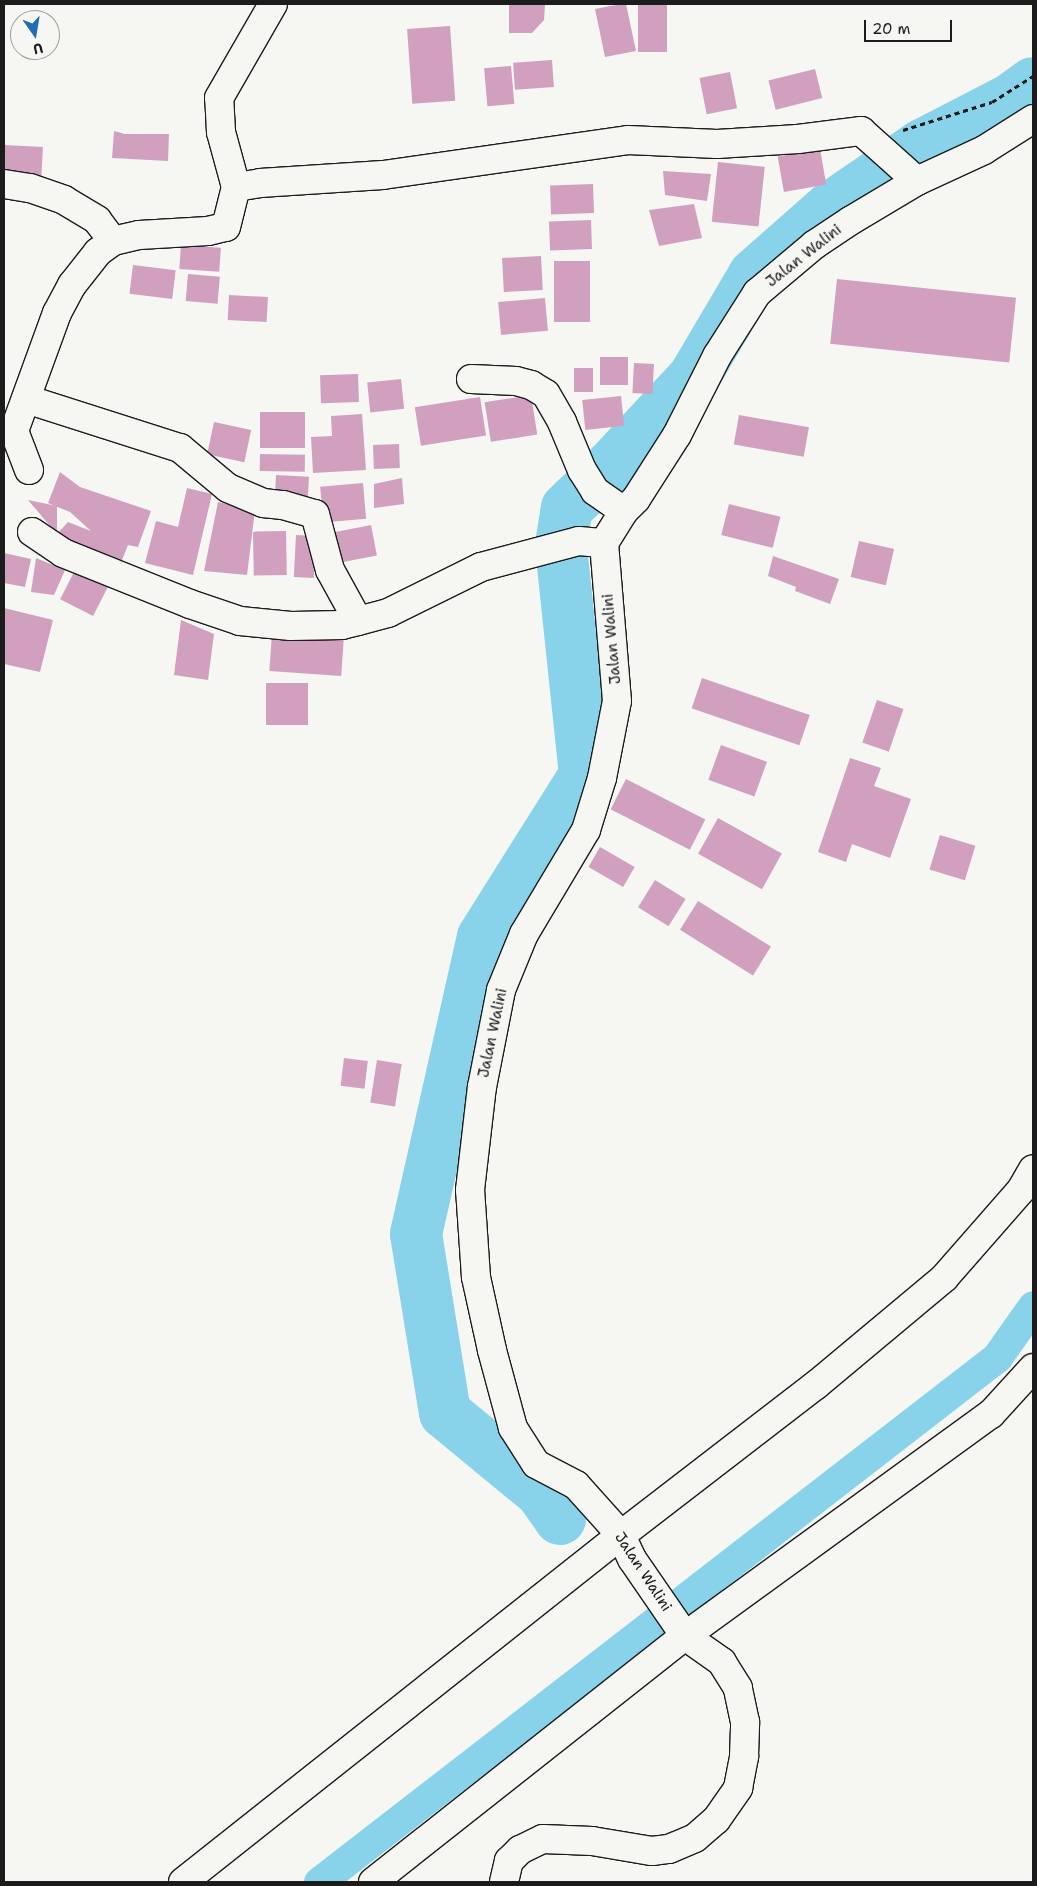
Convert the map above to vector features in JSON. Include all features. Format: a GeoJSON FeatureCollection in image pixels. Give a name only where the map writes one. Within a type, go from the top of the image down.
{"type":"FeatureCollection","features":[{"type":"Feature","properties":{"kind":"street"},"geometry":{"type":"LineString","coordinates":[[29,470],[9,430],[26,399],[57,313],[72,285],[98,252],[113,241],[139,235],[208,231],[226,227],[236,187],[221,132],[219,98],[272,4]]}},
{"type":"Feature","properties":{"kind":"street","name":"Jalan Walini"},"geometry":{"type":"LineString","coordinates":[[504,1882],[509,1861],[520,1850],[543,1839],[592,1841],[652,1851],[669,1849],[695,1838],[716,1820],[738,1788],[744,1756],[745,1722],[738,1688],[722,1662],[681,1630],[626,1547],[576,1486],[536,1464],[513,1428],[492,1350],[476,1277],[470,1190],[482,1087],[500,990],[524,934],[586,830],[602,778],[616,701],[579,544],[624,511],[636,499],[677,435],[717,356],[757,293],[814,245],[913,176],[984,150],[1033,119]]}},
{"type":"Feature","properties":{"kind":"street"},"geometry":{"type":"LineString","coordinates":[[236,187],[260,183],[384,175],[628,140],[718,144],[869,138],[913,176]]}},
{"type":"Feature","properties":{"kind":"street"},"geometry":{"type":"LineString","coordinates":[[4,184],[30,188],[64,200],[97,220],[113,241]]}},
{"type":"Feature","properties":{"kind":"street"},"geometry":{"type":"LineString","coordinates":[[472,379],[531,385],[546,394],[562,422],[589,481],[624,511]]}},
{"type":"Feature","properties":{"kind":"street"},"geometry":{"type":"LineString","coordinates":[[26,399],[180,448],[228,488],[263,503],[283,505],[315,514],[330,570],[358,621]]}},
{"type":"Feature","properties":{"kind":"street"},"geometry":{"type":"LineString","coordinates":[[32,532],[63,554],[190,604],[240,621],[291,626],[342,625],[388,613],[481,567],[579,544]]}},
{"type":"Feature","properties":{"kind":"street"},"geometry":{"type":"LineString","coordinates":[[183,1882],[626,1547],[944,1278],[1021,1190],[1033,1169]]}},
{"type":"Feature","properties":{"kind":"street"},"geometry":{"type":"LineString","coordinates":[[373,1882],[681,1630],[991,1414],[1033,1368]]}},
{"type":"Feature","properties":{"kind":"path"},"geometry":{"type":"LineString","coordinates":[[869,138],[903,130],[992,102],[1033,76]]}},
{"type":"Feature","properties":{"kind":"building"},"geometry":{"type":"Polygon","coordinates":[[[509,4],[545,4],[544,20],[532,33],[509,33],[509,4]]]}},
{"type":"Feature","properties":{"kind":"building"},"geometry":{"type":"Polygon","coordinates":[[[626,4],[636,51],[605,57],[595,9],[626,4]]]}},
{"type":"Feature","properties":{"kind":"building"},"geometry":{"type":"Polygon","coordinates":[[[638,4],[667,4],[667,52],[638,52],[638,4]]]}},
{"type":"Feature","properties":{"kind":"building"},"geometry":{"type":"Polygon","coordinates":[[[450,26],[455,101],[412,104],[407,29],[450,26]]]}},
{"type":"Feature","properties":{"kind":"building"},"geometry":{"type":"Polygon","coordinates":[[[552,60],[554,87],[515,90],[513,63],[552,60]]]}},
{"type":"Feature","properties":{"kind":"building"},"geometry":{"type":"Polygon","coordinates":[[[511,66],[514,104],[487,106],[484,68],[511,66]]]}},
{"type":"Feature","properties":{"kind":"building"},"geometry":{"type":"Polygon","coordinates":[[[815,69],[822,98],[776,110],[768,81],[815,69]]]}},
{"type":"Feature","properties":{"kind":"building"},"geometry":{"type":"Polygon","coordinates":[[[730,72],[737,108],[707,114],[700,78],[730,72]]]}},
{"type":"Feature","properties":{"kind":"building"},"geometry":{"type":"Polygon","coordinates":[[[114,131],[125,134],[169,134],[168,161],[112,158],[114,131]]]}},
{"type":"Feature","properties":{"kind":"building"},"geometry":{"type":"Polygon","coordinates":[[[5,145],[43,147],[41,179],[4,177],[5,145]]]}},
{"type":"Feature","properties":{"kind":"building"},"geometry":{"type":"Polygon","coordinates":[[[820,149],[826,184],[784,192],[778,156],[820,149]]]}},
{"type":"Feature","properties":{"kind":"building"},"geometry":{"type":"Polygon","coordinates":[[[718,162],[765,167],[758,227],[712,222],[718,162]]]}},
{"type":"Feature","properties":{"kind":"building"},"geometry":{"type":"Polygon","coordinates":[[[663,171],[711,174],[707,201],[665,195],[663,171]]]}},
{"type":"Feature","properties":{"kind":"building"},"geometry":{"type":"Polygon","coordinates":[[[593,184],[594,213],[551,214],[550,186],[593,184]]]}},
{"type":"Feature","properties":{"kind":"building"},"geometry":{"type":"Polygon","coordinates":[[[694,204],[702,238],[659,246],[649,210],[694,204]]]}},
{"type":"Feature","properties":{"kind":"building"},"geometry":{"type":"Polygon","coordinates":[[[591,220],[592,249],[550,250],[549,221],[591,220]]]}},
{"type":"Feature","properties":{"kind":"building"},"geometry":{"type":"Polygon","coordinates":[[[181,245],[221,248],[219,272],[179,269],[181,245]]]}},
{"type":"Feature","properties":{"kind":"building"},"geometry":{"type":"Polygon","coordinates":[[[541,256],[543,290],[504,292],[502,258],[541,256]]]}},
{"type":"Feature","properties":{"kind":"building"},"geometry":{"type":"Polygon","coordinates":[[[554,261],[590,261],[590,322],[554,322],[554,261]]]}},
{"type":"Feature","properties":{"kind":"building"},"geometry":{"type":"Polygon","coordinates":[[[133,265],[176,270],[172,299],[129,294],[133,265]]]}},
{"type":"Feature","properties":{"kind":"building"},"geometry":{"type":"Polygon","coordinates":[[[188,274],[220,277],[218,304],[186,301],[188,274]]]}},
{"type":"Feature","properties":{"kind":"building"},"geometry":{"type":"Polygon","coordinates":[[[837,279],[1016,298],[1009,362],[830,344],[837,279]]]}},
{"type":"Feature","properties":{"kind":"building"},"geometry":{"type":"Polygon","coordinates":[[[229,295],[268,297],[267,322],[228,320],[229,295]]]}},
{"type":"Feature","properties":{"kind":"building"},"geometry":{"type":"Polygon","coordinates":[[[545,298],[548,331],[501,335],[498,302],[545,298]]]}},
{"type":"Feature","properties":{"kind":"building"},"geometry":{"type":"Polygon","coordinates":[[[600,357],[628,357],[628,385],[600,385],[600,357]]]}},
{"type":"Feature","properties":{"kind":"building"},"geometry":{"type":"Polygon","coordinates":[[[634,363],[654,364],[652,394],[632,393],[634,363]]]}},
{"type":"Feature","properties":{"kind":"building"},"geometry":{"type":"Polygon","coordinates":[[[574,368],[593,368],[593,392],[574,392],[574,368]]]}},
{"type":"Feature","properties":{"kind":"building"},"geometry":{"type":"Polygon","coordinates":[[[358,374],[359,402],[321,403],[320,375],[358,374]]]}},
{"type":"Feature","properties":{"kind":"building"},"geometry":{"type":"Polygon","coordinates":[[[401,379],[404,409],[370,412],[367,383],[401,379]]]}},
{"type":"Feature","properties":{"kind":"building"},"geometry":{"type":"Polygon","coordinates":[[[531,395],[537,435],[491,442],[485,402],[531,395]]]}},
{"type":"Feature","properties":{"kind":"building"},"geometry":{"type":"Polygon","coordinates":[[[621,396],[624,426],[585,430],[582,400],[621,396]]]}},
{"type":"Feature","properties":{"kind":"building"},"geometry":{"type":"Polygon","coordinates":[[[480,397],[486,436],[421,446],[415,407],[480,397]]]}},
{"type":"Feature","properties":{"kind":"building"},"geometry":{"type":"Polygon","coordinates":[[[260,412],[305,412],[305,448],[260,448],[260,412]]]}},
{"type":"Feature","properties":{"kind":"building"},"geometry":{"type":"Polygon","coordinates":[[[362,414],[366,470],[313,473],[311,437],[332,436],[331,416],[362,414]]]}},
{"type":"Feature","properties":{"kind":"building"},"geometry":{"type":"Polygon","coordinates":[[[739,415],[809,427],[804,457],[734,445],[739,415]]]}},
{"type":"Feature","properties":{"kind":"building"},"geometry":{"type":"Polygon","coordinates":[[[214,422],[251,430],[244,462],[207,454],[214,422]]]}},
{"type":"Feature","properties":{"kind":"building"},"geometry":{"type":"Polygon","coordinates":[[[399,444],[400,468],[374,469],[373,445],[399,444]]]}},
{"type":"Feature","properties":{"kind":"building"},"geometry":{"type":"Polygon","coordinates":[[[260,454],[305,455],[305,472],[260,471],[260,454]]]}},
{"type":"Feature","properties":{"kind":"building"},"geometry":{"type":"Polygon","coordinates":[[[60,472],[80,487],[151,511],[138,547],[128,545],[118,570],[84,547],[57,534],[68,522],[91,531],[70,512],[48,503],[60,472]]]}},
{"type":"Feature","properties":{"kind":"building"},"geometry":{"type":"Polygon","coordinates":[[[276,475],[309,477],[308,501],[275,499],[276,475]]]}},
{"type":"Feature","properties":{"kind":"building"},"geometry":{"type":"Polygon","coordinates":[[[402,478],[404,504],[374,508],[374,484],[402,478]]]}},
{"type":"Feature","properties":{"kind":"building"},"geometry":{"type":"Polygon","coordinates":[[[363,483],[366,519],[323,523],[320,487],[363,483]]]}},
{"type":"Feature","properties":{"kind":"building"},"geometry":{"type":"Polygon","coordinates":[[[187,488],[212,494],[193,575],[145,563],[156,521],[178,527],[187,488]]]}},
{"type":"Feature","properties":{"kind":"building"},"geometry":{"type":"Polygon","coordinates":[[[28,500],[57,506],[57,534],[28,500]]]}},
{"type":"Feature","properties":{"kind":"building"},"geometry":{"type":"Polygon","coordinates":[[[218,502],[255,510],[247,575],[204,571],[218,502]]]}},
{"type":"Feature","properties":{"kind":"building"},"geometry":{"type":"Polygon","coordinates":[[[729,504],[780,517],[773,548],[721,535],[729,504]]]}},
{"type":"Feature","properties":{"kind":"building"},"geometry":{"type":"Polygon","coordinates":[[[371,525],[377,555],[338,563],[332,533],[371,525]]]}},
{"type":"Feature","properties":{"kind":"building"},"geometry":{"type":"Polygon","coordinates":[[[286,531],[287,575],[254,576],[253,532],[286,531]]]}},
{"type":"Feature","properties":{"kind":"building"},"geometry":{"type":"Polygon","coordinates":[[[296,535],[316,536],[314,578],[294,577],[296,535]]]}},
{"type":"Feature","properties":{"kind":"building"},"geometry":{"type":"Polygon","coordinates":[[[859,541],[894,549],[886,585],[851,577],[859,541]]]}},
{"type":"Feature","properties":{"kind":"building"},"geometry":{"type":"Polygon","coordinates":[[[4,553],[31,559],[25,587],[4,583],[4,553]]]}},
{"type":"Feature","properties":{"kind":"building"},"geometry":{"type":"Polygon","coordinates":[[[773,556],[839,579],[830,604],[795,591],[796,587],[768,576],[773,556]]]}},
{"type":"Feature","properties":{"kind":"building"},"geometry":{"type":"Polygon","coordinates":[[[36,558],[65,570],[54,595],[31,592],[36,558]]]}},
{"type":"Feature","properties":{"kind":"building"},"geometry":{"type":"Polygon","coordinates":[[[76,568],[109,585],[93,616],[60,599],[76,568]]]}},
{"type":"Feature","properties":{"kind":"building"},"geometry":{"type":"Polygon","coordinates":[[[4,608],[53,620],[40,672],[4,664],[4,608]]]}},
{"type":"Feature","properties":{"kind":"building"},"geometry":{"type":"Polygon","coordinates":[[[181,620],[214,634],[208,680],[174,675],[181,620]]]}},
{"type":"Feature","properties":{"kind":"building"},"geometry":{"type":"Polygon","coordinates":[[[272,633],[344,638],[341,676],[269,671],[272,633]]]}},
{"type":"Feature","properties":{"kind":"building"},"geometry":{"type":"Polygon","coordinates":[[[702,678],[810,715],[799,745],[692,708],[702,678]]]}},
{"type":"Feature","properties":{"kind":"building"},"geometry":{"type":"Polygon","coordinates":[[[266,683],[308,683],[308,725],[266,725],[266,683]]]}},
{"type":"Feature","properties":{"kind":"building"},"geometry":{"type":"Polygon","coordinates":[[[877,700],[903,709],[889,752],[862,743],[877,700]]]}},
{"type":"Feature","properties":{"kind":"building"},"geometry":{"type":"Polygon","coordinates":[[[721,745],[767,762],[754,797],[708,780],[721,745]]]}},
{"type":"Feature","properties":{"kind":"building"},"geometry":{"type":"Polygon","coordinates":[[[850,758],[881,768],[874,786],[911,799],[890,858],[852,844],[846,862],[818,852],[850,758]]]}},
{"type":"Feature","properties":{"kind":"building"},"geometry":{"type":"Polygon","coordinates":[[[626,779],[705,819],[690,850],[611,809],[626,779]]]}},
{"type":"Feature","properties":{"kind":"building"},"geometry":{"type":"Polygon","coordinates":[[[718,818],[782,853],[762,889],[698,854],[718,818]]]}},
{"type":"Feature","properties":{"kind":"building"},"geometry":{"type":"Polygon","coordinates":[[[940,835],[975,846],[965,880],[929,869],[940,835]]]}},
{"type":"Feature","properties":{"kind":"building"},"geometry":{"type":"Polygon","coordinates":[[[600,847],[635,867],[623,887],[588,867],[600,847]]]}},
{"type":"Feature","properties":{"kind":"building"},"geometry":{"type":"Polygon","coordinates":[[[655,880],[686,899],[669,926],[638,907],[655,880]]]}},
{"type":"Feature","properties":{"kind":"building"},"geometry":{"type":"Polygon","coordinates":[[[698,901],[771,947],[753,975],[680,930],[698,901]]]}},
{"type":"Feature","properties":{"kind":"building"},"geometry":{"type":"Polygon","coordinates":[[[344,1058],[368,1061],[364,1089],[341,1086],[344,1058]]]}},
{"type":"Feature","properties":{"kind":"building"},"geometry":{"type":"Polygon","coordinates":[[[377,1060],[402,1064],[395,1106],[370,1102],[377,1060]]]}},
{"type":"Feature","properties":{"kind":"waterway"},"geometry":{"type":"LineString","coordinates":[[560,1519],[541,1492],[445,1413],[416,1234],[483,937],[585,775],[561,545],[567,508],[612,465],[694,377],[754,275],[830,208],[922,145],[1011,99],[1033,83]]}},
{"type":"Feature","properties":{"kind":"waterway"},"geometry":{"type":"LineString","coordinates":[[319,1882],[997,1357],[1033,1306]]}}]}
